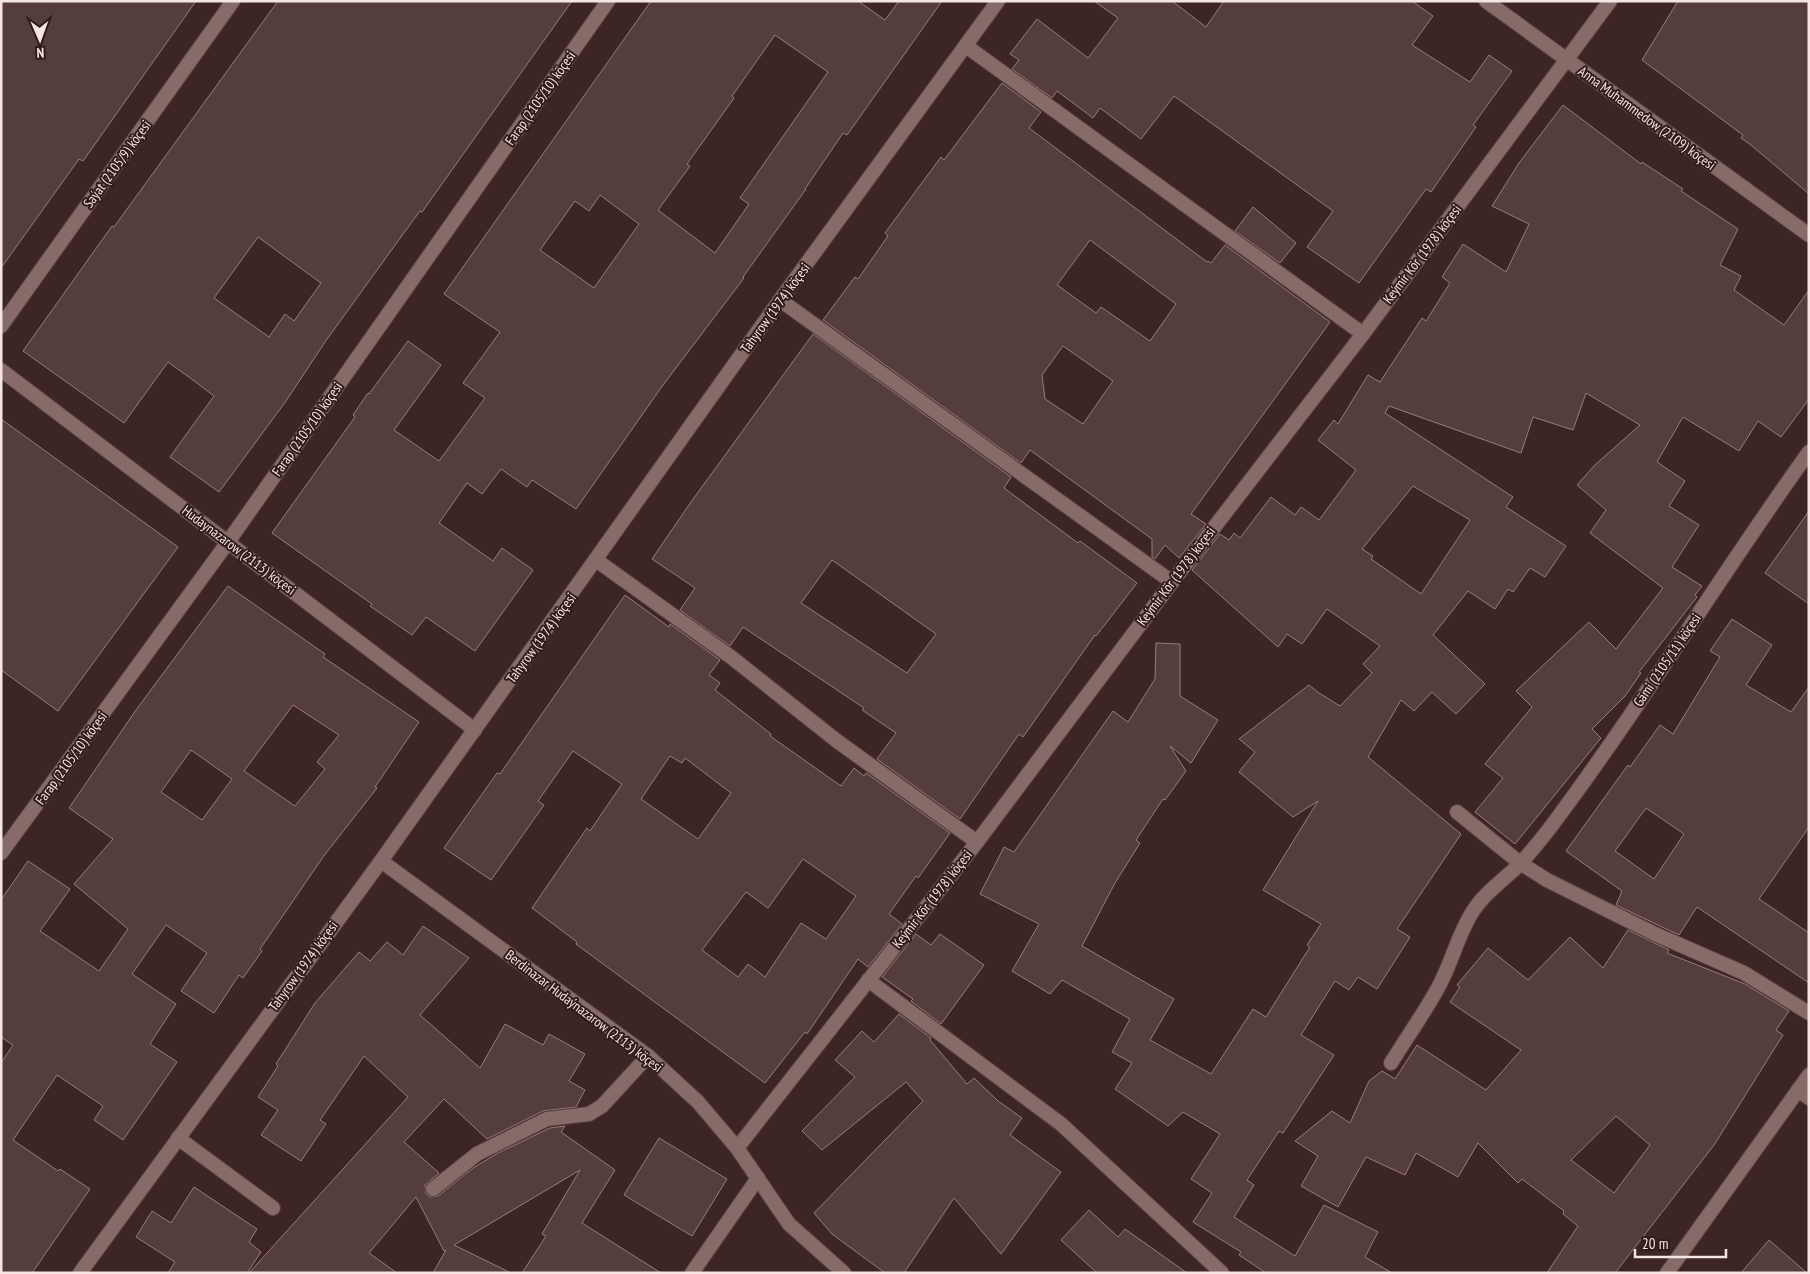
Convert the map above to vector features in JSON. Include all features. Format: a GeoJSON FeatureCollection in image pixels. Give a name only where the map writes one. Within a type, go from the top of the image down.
{"type":"FeatureCollection","features":[{"type":"Feature","properties":{"kind":"street","name":"Saýat (2105/9) köçesi"},"geometry":{"type":"LineString","coordinates":[[1,326],[233,1]]}},
{"type":"Feature","properties":{"kind":"street","name":"Farap (2105/10) köçesi"},"geometry":{"type":"LineString","coordinates":[[1,853],[228,542],[608,1]]}},
{"type":"Feature","properties":{"kind":"street","name":"Tahyrow (1974) köçesi"},"geometry":{"type":"LineString","coordinates":[[80,1273],[381,861],[780,300],[998,1]]}},
{"type":"Feature","properties":{"kind":"street","name":"Anna Muhammedow (2109) köçesi"},"geometry":{"type":"LineString","coordinates":[[1486,1],[1809,236]]}},
{"type":"Feature","properties":{"kind":"street","name":"Keýmir Kör (1978) köçesi"},"geometry":{"type":"LineString","coordinates":[[737,1148],[977,842],[1172,582],[1362,334],[1610,1]]}},
{"type":"Feature","properties":{"kind":"street"},"geometry":{"type":"LineString","coordinates":[[966,46],[1362,334]]}},
{"type":"Feature","properties":{"kind":"street"},"geometry":{"type":"LineString","coordinates":[[780,300],[1172,582]]}},
{"type":"Feature","properties":{"kind":"street","name":"Hudaynazarow (2113) köçesi"},"geometry":{"type":"LineString","coordinates":[[1,370],[475,730]]}},
{"type":"Feature","properties":{"kind":"street","name":"Gämi (2105/11) köçesi"},"geometry":{"type":"LineString","coordinates":[[1391,1062],[1439,986],[1464,926],[1474,909],[1520,863],[1561,814],[1682,639],[1779,493],[1809,452]]}},
{"type":"Feature","properties":{"kind":"street"},"geometry":{"type":"LineString","coordinates":[[596,560],[731,657],[837,741],[977,842]]}},
{"type":"Feature","properties":{"kind":"street"},"geometry":{"type":"LineString","coordinates":[[1457,812],[1520,863],[1576,896],[1655,934],[1744,973],[1809,1013]]}},
{"type":"Feature","properties":{"kind":"street","name":"Berdinazar Hudaýnazarow (2113) köçesi"},"geometry":{"type":"LineString","coordinates":[[381,861],[648,1056],[698,1102],[737,1148],[789,1224],[844,1273]]}},
{"type":"Feature","properties":{"kind":"street"},"geometry":{"type":"LineString","coordinates":[[868,980],[1061,1124],[1222,1273]]}},
{"type":"Feature","properties":{"kind":"street"},"geometry":{"type":"LineString","coordinates":[[433,1189],[478,1154],[534,1125],[547,1119],[589,1114],[602,1106],[648,1056]]}},
{"type":"Feature","properties":{"kind":"street"},"geometry":{"type":"LineString","coordinates":[[1667,1273],[1803,1094],[1809,1075]]}},
{"type":"Feature","properties":{"kind":"street"},"geometry":{"type":"LineString","coordinates":[[178,1138],[272,1208]]}},
{"type":"Feature","properties":{"kind":"street"},"geometry":{"type":"LineString","coordinates":[[692,1273],[758,1178]]}},
{"type":"Feature","properties":{"kind":"building"},"geometry":{"type":"Polygon","coordinates":[[[1,1],[196,1],[83,161],[79,159],[1,268],[1,1]]]}},
{"type":"Feature","properties":{"kind":"building"},"geometry":{"type":"Polygon","coordinates":[[[278,1],[572,1],[219,492],[170,457],[214,396],[168,362],[124,423],[23,351],[112,226],[114,227],[278,1]],[[258,237],[214,298],[269,337],[285,314],[294,321],[321,283],[258,237]]]}},
{"type":"Feature","properties":{"kind":"building"},"geometry":{"type":"Polygon","coordinates":[[[651,1],[858,1],[885,20],[899,1],[942,1],[847,135],[843,133],[744,278],[663,385],[576,509],[532,480],[527,487],[501,469],[482,494],[467,483],[439,523],[493,561],[502,548],[533,570],[475,651],[426,617],[412,635],[370,606],[372,604],[272,533],[355,417],[353,415],[368,393],[408,341],[441,365],[394,430],[439,461],[485,398],[463,383],[500,332],[444,294],[651,1]],[[775,35],[732,96],[734,98],[687,164],[690,166],[658,210],[715,253],[749,204],[740,198],[828,72],[775,35]],[[600,195],[589,211],[575,201],[540,250],[594,288],[639,224],[600,195]]]}},
{"type":"Feature","properties":{"kind":"building"},"geometry":{"type":"Polygon","coordinates":[[[1094,1],[1172,1],[1206,27],[1224,1],[1412,1],[1433,16],[1412,45],[1470,82],[1489,55],[1512,71],[1473,125],[1476,127],[1431,192],[1426,189],[1359,283],[1307,247],[1333,211],[1174,96],[1141,139],[1100,108],[1093,118],[1057,91],[1052,98],[1012,69],[1019,60],[1010,54],[1037,19],[1088,58],[1118,18],[1094,1]]]}},
{"type":"Feature","properties":{"kind":"building"},"geometry":{"type":"Polygon","coordinates":[[[1678,1],[1809,1],[1809,194],[1741,138],[1743,135],[1642,60],[1678,1]]]}},
{"type":"Feature","properties":{"kind":"building"},"geometry":{"type":"Polygon","coordinates":[[[1002,83],[1041,112],[1029,128],[1207,262],[1211,263],[1225,245],[1330,322],[1191,514],[1206,524],[1179,558],[1165,545],[1155,559],[1152,557],[1152,539],[1030,450],[1021,463],[823,320],[855,277],[858,279],[888,236],[885,233],[941,157],[944,160],[1002,83]],[[1090,240],[1057,285],[1096,313],[1101,307],[1150,341],[1176,304],[1090,240]],[[1063,346],[1042,375],[1045,399],[1083,424],[1113,381],[1063,346]]]}},
{"type":"Feature","properties":{"kind":"building"},"geometry":{"type":"Polygon","coordinates":[[[1563,105],[1641,164],[1642,162],[1683,189],[1681,191],[1738,229],[1720,265],[1741,276],[1734,290],[1784,325],[1809,290],[1809,399],[1781,437],[1758,421],[1739,451],[1683,417],[1657,462],[1685,481],[1669,506],[1699,525],[1672,567],[1702,586],[1695,595],[1697,597],[1639,672],[1641,673],[1625,696],[1592,729],[1601,738],[1515,844],[1475,812],[1503,778],[1485,764],[1532,707],[1516,691],[1589,622],[1616,649],[1663,588],[1590,533],[1606,510],[1577,485],[1595,465],[1640,425],[1586,393],[1573,430],[1533,417],[1521,453],[1389,406],[1385,413],[1513,497],[1506,507],[1566,546],[1545,577],[1530,568],[1513,592],[1508,589],[1495,609],[1468,591],[1433,635],[1485,684],[1456,714],[1432,692],[1414,711],[1401,700],[1368,757],[1461,834],[1397,929],[1410,937],[1377,989],[1358,977],[1349,990],[1335,981],[1301,1035],[1334,1055],[1283,1133],[1279,1131],[1247,1180],[1254,1185],[1234,1217],[1295,1256],[1324,1205],[1378,1232],[1365,1257],[1392,1273],[1266,1273],[1239,1255],[1241,1252],[1193,1222],[1212,1193],[1191,1179],[1220,1134],[1183,1112],[1168,1126],[1115,1089],[1132,1063],[1112,1052],[1130,1019],[1062,980],[1050,994],[1012,971],[1039,924],[980,894],[1004,847],[1014,852],[1113,711],[1128,722],[1155,679],[1156,643],[1180,644],[1180,696],[1218,720],[1191,763],[1170,746],[1186,771],[1165,800],[1163,799],[1136,840],[1140,843],[1115,883],[1082,946],[1174,999],[1150,1040],[1211,1074],[1253,1009],[1266,1017],[1310,947],[1307,945],[1321,924],[1263,890],[1318,801],[1293,817],[1239,772],[1255,752],[1239,739],[1309,685],[1340,706],[1372,673],[1363,664],[1380,646],[1327,609],[1302,644],[1287,634],[1278,647],[1192,570],[1220,534],[1229,540],[1234,533],[1240,538],[1271,497],[1295,515],[1301,507],[1319,520],[1356,470],[1318,440],[1334,420],[1338,424],[1368,375],[1380,382],[1422,318],[1426,321],[1450,283],[1442,277],[1463,244],[1506,272],[1529,224],[1492,206],[1519,163],[1563,105]],[[1413,486],[1362,549],[1373,556],[1371,559],[1421,594],[1470,520],[1413,486]]]}},
{"type":"Feature","properties":{"kind":"building"},"geometry":{"type":"Polygon","coordinates":[[[1253,207],[1296,243],[1280,263],[1235,231],[1253,207]]]}},
{"type":"Feature","properties":{"kind":"building"},"geometry":{"type":"Polygon","coordinates":[[[813,334],[1011,477],[1004,488],[1078,543],[1080,541],[1137,583],[1095,635],[1023,737],[1019,734],[960,819],[877,759],[896,733],[862,710],[864,708],[743,627],[730,646],[680,610],[695,588],[652,559],[813,334]],[[832,560],[801,603],[907,673],[936,634],[832,560]]]}},
{"type":"Feature","properties":{"kind":"building"},"geometry":{"type":"Polygon","coordinates":[[[1,419],[178,547],[58,711],[1,670],[1,419]]]}},
{"type":"Feature","properties":{"kind":"building"},"geometry":{"type":"Polygon","coordinates":[[[1809,511],[1809,604],[1765,573],[1809,511]]]}},
{"type":"Feature","properties":{"kind":"building"},"geometry":{"type":"Polygon","coordinates":[[[228,586],[325,654],[323,657],[419,722],[375,787],[377,788],[323,857],[260,949],[262,951],[243,978],[239,975],[214,1013],[181,991],[207,953],[166,925],[132,974],[176,1004],[150,1044],[177,1062],[123,1140],[94,1120],[103,1106],[57,1075],[13,1140],[58,1171],[60,1169],[90,1189],[32,1273],[1,1273],[1,1063],[13,1045],[1,1037],[1,900],[28,861],[70,889],[40,931],[99,971],[128,929],[74,884],[113,839],[69,808],[136,710],[228,586]],[[293,705],[244,771],[295,806],[325,769],[317,762],[339,735],[293,705]],[[191,750],[161,792],[202,820],[232,779],[191,750]]]}},
{"type":"Feature","properties":{"kind":"building"},"geometry":{"type":"Polygon","coordinates":[[[625,595],[669,627],[670,624],[720,660],[709,675],[720,683],[715,690],[771,734],[770,736],[841,786],[854,768],[864,776],[866,773],[950,833],[918,878],[916,876],[889,914],[902,924],[868,967],[858,959],[807,1034],[805,1032],[765,1083],[576,944],[577,942],[532,908],[587,828],[590,831],[622,784],[573,751],[538,801],[544,805],[491,880],[444,848],[497,773],[500,774],[625,595]],[[670,756],[641,799],[698,839],[731,793],[685,758],[682,763],[670,756]],[[803,859],[768,908],[746,892],[702,950],[738,977],[748,964],[765,977],[801,923],[826,939],[856,896],[803,859]]]}},
{"type":"Feature","properties":{"kind":"building"},"geometry":{"type":"Polygon","coordinates":[[[1732,619],[1772,645],[1746,685],[1791,712],[1809,687],[1809,827],[1759,899],[1809,933],[1809,983],[1697,907],[1679,935],[1616,905],[1622,891],[1566,851],[1628,765],[1630,767],[1660,725],[1673,734],[1720,657],[1710,651],[1732,619]],[[1646,808],[1615,851],[1654,879],[1684,834],[1646,808]]]}},
{"type":"Feature","properties":{"kind":"building"},"geometry":{"type":"Polygon","coordinates":[[[423,926],[469,958],[420,1015],[480,1068],[505,1024],[543,1045],[549,1034],[585,1054],[569,1081],[585,1090],[576,1107],[543,1111],[487,1139],[444,1099],[404,1142],[439,1173],[425,1185],[426,1194],[430,1197],[438,1196],[473,1168],[498,1153],[550,1128],[565,1126],[561,1132],[615,1170],[582,1223],[661,1273],[522,1273],[546,1236],[542,1234],[580,1170],[454,1245],[511,1273],[433,1273],[446,1250],[444,1251],[416,1197],[369,1253],[397,1273],[249,1273],[408,1097],[364,1056],[320,1120],[326,1124],[301,1161],[261,1135],[278,1110],[258,1097],[278,1066],[276,1064],[315,1003],[359,952],[370,961],[387,942],[403,955],[423,926]]]}},
{"type":"Feature","properties":{"kind":"building"},"geometry":{"type":"Polygon","coordinates":[[[1628,930],[1669,950],[1667,953],[1745,984],[1789,1011],[1776,1030],[1783,1035],[1714,1145],[1615,1273],[1547,1273],[1578,1226],[1563,1214],[1564,1211],[1522,1179],[1518,1183],[1478,1143],[1458,1177],[1416,1153],[1405,1175],[1366,1157],[1338,1207],[1301,1186],[1318,1156],[1295,1141],[1332,1111],[1350,1123],[1369,1081],[1382,1071],[1395,1079],[1417,1045],[1486,1090],[1521,1050],[1450,1002],[1460,987],[1457,985],[1488,948],[1528,980],[1570,937],[1603,968],[1628,930]],[[1616,1116],[1571,1160],[1614,1193],[1650,1145],[1616,1116]]]}},
{"type":"Feature","properties":{"kind":"building"},"geometry":{"type":"Polygon","coordinates":[[[916,934],[931,945],[940,934],[984,965],[941,1024],[911,1001],[913,999],[882,977],[916,934]]]}},
{"type":"Feature","properties":{"kind":"building"},"geometry":{"type":"Polygon","coordinates":[[[899,1014],[931,1038],[930,1040],[967,1084],[974,1078],[998,1101],[1022,1118],[1010,1135],[1061,1172],[1001,1254],[954,1198],[904,1273],[885,1273],[832,1234],[814,1213],[923,1101],[906,1082],[822,1150],[802,1131],[855,1077],[835,1060],[862,1031],[874,1042],[899,1014]]]}},
{"type":"Feature","properties":{"kind":"building"},"geometry":{"type":"Polygon","coordinates":[[[659,1138],[727,1179],[692,1236],[624,1195],[659,1138]]]}},
{"type":"Feature","properties":{"kind":"building"},"geometry":{"type":"Polygon","coordinates":[[[194,1187],[257,1229],[249,1242],[261,1252],[247,1273],[168,1273],[175,1262],[136,1237],[152,1211],[171,1223],[194,1187]]]}},
{"type":"Feature","properties":{"kind":"building"},"geometry":{"type":"Polygon","coordinates":[[[1089,1210],[1118,1237],[1125,1229],[1187,1273],[1097,1273],[1061,1240],[1089,1210]]]}},
{"type":"Feature","properties":{"kind":"building"},"geometry":{"type":"Polygon","coordinates":[[[1769,1240],[1807,1273],[1741,1273],[1769,1240]]]}}]}
